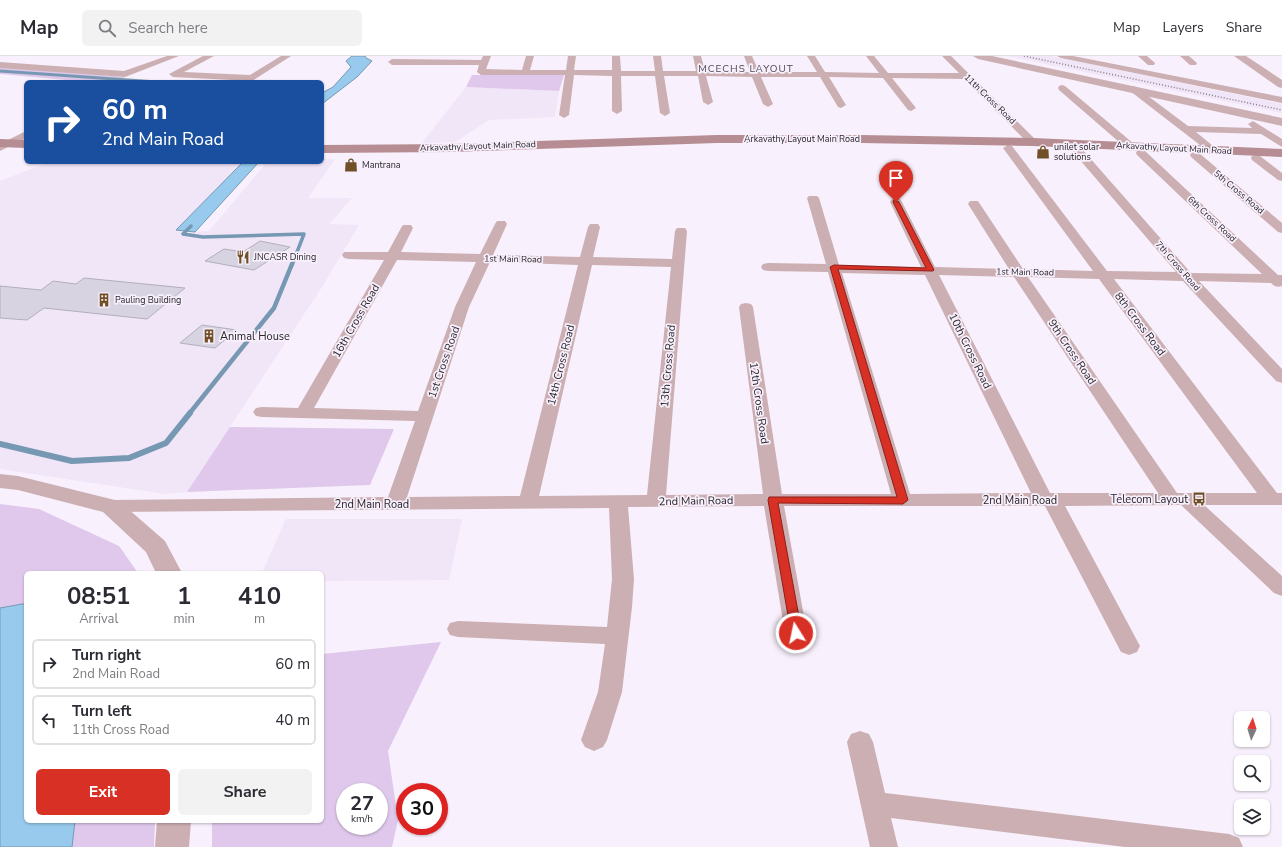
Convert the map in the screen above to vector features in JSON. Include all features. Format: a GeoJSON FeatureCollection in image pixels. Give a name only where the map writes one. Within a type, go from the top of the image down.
{"type":"FeatureCollection","features":[{"type":"Feature","properties":{"kind":"main road","name":"Arkavathy Layout Main Road"},"geometry":{"type":"LineString","coordinates":[[324,149],[452,148],[861,139],[1034,142],[1282,153]]}},
{"type":"Feature","properties":{"kind":"main road","name":"Arkavathy Layout Main Road"},"geometry":{"type":"LineString","coordinates":[[324,155],[385,155],[669,143],[1008,148],[1282,159]]}},
{"type":"Feature","properties":{"kind":"main road"},"geometry":{"type":"LineString","coordinates":[[2,146],[24,144]]}},
{"type":"Feature","properties":{"kind":"main road"},"geometry":{"type":"LineString","coordinates":[[2,146],[24,151]]}},
{"type":"Feature","properties":{"kind":"street"},"geometry":{"type":"LineString","coordinates":[[0,65],[128,78],[175,56]]}},
{"type":"Feature","properties":{"kind":"street"},"geometry":{"type":"LineString","coordinates":[[210,56],[173,74],[252,78],[287,56]]}},
{"type":"Feature","properties":{"kind":"street"},"geometry":{"type":"LineString","coordinates":[[525,73],[530,56]]}},
{"type":"Feature","properties":{"kind":"street"},"geometry":{"type":"LineString","coordinates":[[564,115],[572,56]]}},
{"type":"Feature","properties":{"kind":"street"},"geometry":{"type":"LineString","coordinates":[[616,56],[617,111]]}},
{"type":"Feature","properties":{"kind":"street"},"geometry":{"type":"LineString","coordinates":[[657,56],[664,113]]}},
{"type":"Feature","properties":{"kind":"street"},"geometry":{"type":"LineString","coordinates":[[697,56],[708,102]]}},
{"type":"Feature","properties":{"kind":"street"},"geometry":{"type":"LineString","coordinates":[[748,56],[768,104]]}},
{"type":"Feature","properties":{"kind":"street"},"geometry":{"type":"LineString","coordinates":[[811,56],[841,105]]}},
{"type":"Feature","properties":{"kind":"street"},"geometry":{"type":"LineString","coordinates":[[870,56],[911,108]]}},
{"type":"Feature","properties":{"kind":"street","name":"11th Cross Road"},"geometry":{"type":"LineString","coordinates":[[946,56],[1034,142]]}},
{"type":"Feature","properties":{"kind":"street"},"geometry":{"type":"LineString","coordinates":[[978,56],[1282,122]]}},
{"type":"Feature","properties":{"kind":"street"},"geometry":{"type":"LineString","coordinates":[[1061,56],[1282,100]]}},
{"type":"Feature","properties":{"kind":"street"},"geometry":{"type":"LineString","coordinates":[[1142,56],[1151,63]]}},
{"type":"Feature","properties":{"kind":"street"},"geometry":{"type":"LineString","coordinates":[[1184,56],[1193,63]]}},
{"type":"Feature","properties":{"kind":"street"},"geometry":{"type":"LineString","coordinates":[[1239,56],[1282,85]]}},
{"type":"Feature","properties":{"kind":"street"},"geometry":{"type":"LineString","coordinates":[[392,62],[407,59],[486,60],[481,72],[966,76]]}},
{"type":"Feature","properties":{"kind":"street"},"geometry":{"type":"LineString","coordinates":[[1062,88],[1130,146]]}},
{"type":"Feature","properties":{"kind":"street"},"geometry":{"type":"LineString","coordinates":[[1133,89],[1213,150]]}},
{"type":"Feature","properties":{"kind":"street"},"geometry":{"type":"LineString","coordinates":[[1234,111],[1282,144]]}},
{"type":"Feature","properties":{"kind":"street"},"geometry":{"type":"LineString","coordinates":[[1186,129],[1263,131]]}},
{"type":"Feature","properties":{"kind":"street"},"geometry":{"type":"LineString","coordinates":[[2,146],[24,135]]}},
{"type":"Feature","properties":{"kind":"street","name":"8th Cross Road"},"geometry":{"type":"LineString","coordinates":[[1008,148],[1103,274],[1277,499]]}},
{"type":"Feature","properties":{"kind":"street","name":"7th Cross Road"},"geometry":{"type":"LineString","coordinates":[[1078,151],[1186,276],[1282,378]]}},
{"type":"Feature","properties":{"kind":"street","name":"6th Cross Road"},"geometry":{"type":"LineString","coordinates":[[1141,153],[1279,281]]}},
{"type":"Feature","properties":{"kind":"street","name":"5th Cross Road"},"geometry":{"type":"LineString","coordinates":[[1195,155],[1282,229]]}},
{"type":"Feature","properties":{"kind":"street"},"geometry":{"type":"LineString","coordinates":[[1256,158],[1282,178]]}},
{"type":"Feature","properties":{"kind":"street"},"geometry":{"type":"LineString","coordinates":[[813,198],[903,500]]}},
{"type":"Feature","properties":{"kind":"street","name":"10th Cross Road"},"geometry":{"type":"LineString","coordinates":[[896,202],[1048,500],[1129,646]]}},
{"type":"Feature","properties":{"kind":"street","name":"9th Cross Road"},"geometry":{"type":"LineString","coordinates":[[974,204],[1018,272],[1179,500],[1282,588]]}},
{"type":"Feature","properties":{"kind":"street","name":"1st Cross Road"},"geometry":{"type":"LineString","coordinates":[[395,504],[462,307],[501,224]]}},
{"type":"Feature","properties":{"kind":"street","name":"14th Cross Road"},"geometry":{"type":"LineString","coordinates":[[528,502],[594,227]]}},
{"type":"Feature","properties":{"kind":"street","name":"16th Cross Road"},"geometry":{"type":"LineString","coordinates":[[303,413],[393,256],[407,228]]}},
{"type":"Feature","properties":{"kind":"street","name":"13th Cross Road"},"geometry":{"type":"LineString","coordinates":[[656,502],[681,231]]}},
{"type":"Feature","properties":{"kind":"street","name":"1st Main Road"},"geometry":{"type":"LineString","coordinates":[[349,255],[678,263]]}},
{"type":"Feature","properties":{"kind":"street","name":"1st Main Road"},"geometry":{"type":"LineString","coordinates":[[768,267],[834,267],[1186,276],[1279,281]]}},
{"type":"Feature","properties":{"kind":"street","name":"12th Cross Road"},"geometry":{"type":"LineString","coordinates":[[746,307],[773,500],[796,633]]}},
{"type":"Feature","properties":{"kind":"street"},"geometry":{"type":"LineString","coordinates":[[262,412],[425,416]]}},
{"type":"Feature","properties":{"kind":"street"},"geometry":{"type":"LineString","coordinates":[[0,481],[18,483],[111,506],[156,547],[169,571]]}},
{"type":"Feature","properties":{"kind":"street","name":"2nd Main Road"},"geometry":{"type":"LineString","coordinates":[[111,506],[773,500],[1277,499]]}},
{"type":"Feature","properties":{"kind":"street"},"geometry":{"type":"LineString","coordinates":[[594,740],[610,692],[618,636],[623,579],[618,502]]}},
{"type":"Feature","properties":{"kind":"street"},"geometry":{"type":"LineString","coordinates":[[458,629],[618,636]]}},
{"type":"Feature","properties":{"kind":"street"},"geometry":{"type":"LineString","coordinates":[[860,742],[884,847]]}},
{"type":"Feature","properties":{"kind":"street"},"geometry":{"type":"LineString","coordinates":[[874,804],[1229,847]]}},
{"type":"Feature","properties":{"kind":"street"},"geometry":{"type":"LineString","coordinates":[[172,847],[174,823]]}},
{"type":"Feature","properties":{"kind":"shaded area"},"geometry":{"type":"Polygon","coordinates":[[[1008,56],[1051,56],[1282,104],[1282,113],[1008,56]]]}},
{"type":"Feature","properties":{"kind":"shaded area"},"geometry":{"type":"Polygon","coordinates":[[[0,66],[125,77],[118,80],[67,80],[0,74],[0,66]]]}},
{"type":"Feature","properties":{"kind":"shaded area"},"geometry":{"type":"Polygon","coordinates":[[[472,75],[564,75],[559,91],[466,87],[472,75]]]}},
{"type":"Feature","properties":{"kind":"shaded area"},"geometry":{"type":"Polygon","coordinates":[[[466,87],[559,91],[555,117],[489,120],[455,142],[422,143],[466,87]]]}},
{"type":"Feature","properties":{"kind":"shaded area"},"geometry":{"type":"Polygon","coordinates":[[[324,159],[335,159],[308,198],[352,198],[329,224],[359,225],[322,287],[187,492],[165,494],[0,469],[0,181],[44,164],[241,164],[177,230],[195,232],[209,231],[265,164],[324,164],[324,159]]]}},
{"type":"Feature","properties":{"kind":"shaded area"},"geometry":{"type":"Polygon","coordinates":[[[230,427],[394,429],[370,485],[187,492],[230,427]]]}},
{"type":"Feature","properties":{"kind":"shaded area"},"geometry":{"type":"Polygon","coordinates":[[[0,504],[39,509],[119,546],[137,571],[24,571],[24,604],[0,608],[0,504]]]}},
{"type":"Feature","properties":{"kind":"shaded area"},"geometry":{"type":"Polygon","coordinates":[[[286,519],[462,519],[449,580],[324,581],[324,571],[263,571],[286,519]]]}},
{"type":"Feature","properties":{"kind":"shaded area"},"geometry":{"type":"Polygon","coordinates":[[[441,642],[388,751],[396,806],[396,829],[392,847],[212,847],[212,823],[324,823],[324,654],[441,642]]]}},
{"type":"Feature","properties":{"kind":"shaded area"},"geometry":{"type":"Polygon","coordinates":[[[75,823],[155,823],[154,847],[72,847],[75,823]]]}},
{"type":"Feature","properties":{"kind":"water"},"geometry":{"type":"Polygon","coordinates":[[[352,56],[365,56],[372,61],[357,77],[324,102],[324,92],[333,87],[351,67],[346,61],[352,56]]]}},
{"type":"Feature","properties":{"kind":"water"},"geometry":{"type":"Polygon","coordinates":[[[241,164],[257,164],[195,232],[176,230],[241,164]]]}},
{"type":"Feature","properties":{"kind":"water"},"geometry":{"type":"Polygon","coordinates":[[[24,604],[24,823],[75,823],[72,847],[0,847],[0,608],[24,604]]]}},
{"type":"Feature","properties":{"kind":"building","name":"JNCASR Dining"},"geometry":{"type":"Polygon","coordinates":[[[260,241],[290,247],[254,270],[205,261],[224,249],[243,252],[260,241]]]}},
{"type":"Feature","properties":{"kind":"building","name":"Pauling Building"},"geometry":{"type":"Polygon","coordinates":[[[84,278],[185,288],[147,319],[44,308],[27,320],[0,318],[0,286],[41,290],[53,281],[76,284],[84,278]]]}},
{"type":"Feature","properties":{"kind":"building","name":"Animal House"},"geometry":{"type":"Polygon","coordinates":[[[202,325],[237,330],[215,348],[180,343],[202,325]]]}},
{"type":"Feature","properties":{"kind":"waterway"},"geometry":{"type":"LineString","coordinates":[[0,71],[128,80]]}},
{"type":"Feature","properties":{"kind":"waterway"},"geometry":{"type":"LineString","coordinates":[[191,226],[183,234],[203,237],[304,234],[292,265]]}},
{"type":"Feature","properties":{"kind":"waterway"},"geometry":{"type":"LineString","coordinates":[[189,414],[274,308],[292,264]]}},
{"type":"Feature","properties":{"kind":"waterway"},"geometry":{"type":"LineString","coordinates":[[0,444],[72,461],[129,458],[166,443],[190,413]]}},
{"type":"Feature","properties":{"kind":"railway"},"geometry":{"type":"LineString","coordinates":[[1024,56],[1282,110]]}},
{"type":"Feature","properties":{"kind":"place","name":"unilet solar solutions"},"geometry":{"type":"Point","coordinates":[1043,152]}},
{"type":"Feature","properties":{"kind":"place","name":"Mantrana"},"geometry":{"type":"Point","coordinates":[351,165]}},
{"type":"Feature","properties":{"kind":"place","name":"JNCASR Dining"},"geometry":{"type":"Point","coordinates":[243,257]}},
{"type":"Feature","properties":{"kind":"place","name":"Pauling Building"},"geometry":{"type":"Point","coordinates":[104,300]}},
{"type":"Feature","properties":{"kind":"place","name":"Animal House"},"geometry":{"type":"Point","coordinates":[209,336]}},
{"type":"Feature","properties":{"kind":"place","name":"Telecom Layout"},"geometry":{"type":"Point","coordinates":[1199,499]}},
{"type":"Feature","properties":{"kind":"district","name":"MCECHS LAYOUT"},"geometry":{"type":"Point","coordinates":[746,69]}},
{"type":"Feature","properties":{"kind":"route"},"geometry":{"type":"LineString","coordinates":[[796,633],[773,500],[903,500],[834,267],[930,270],[896,202]]}}]}
